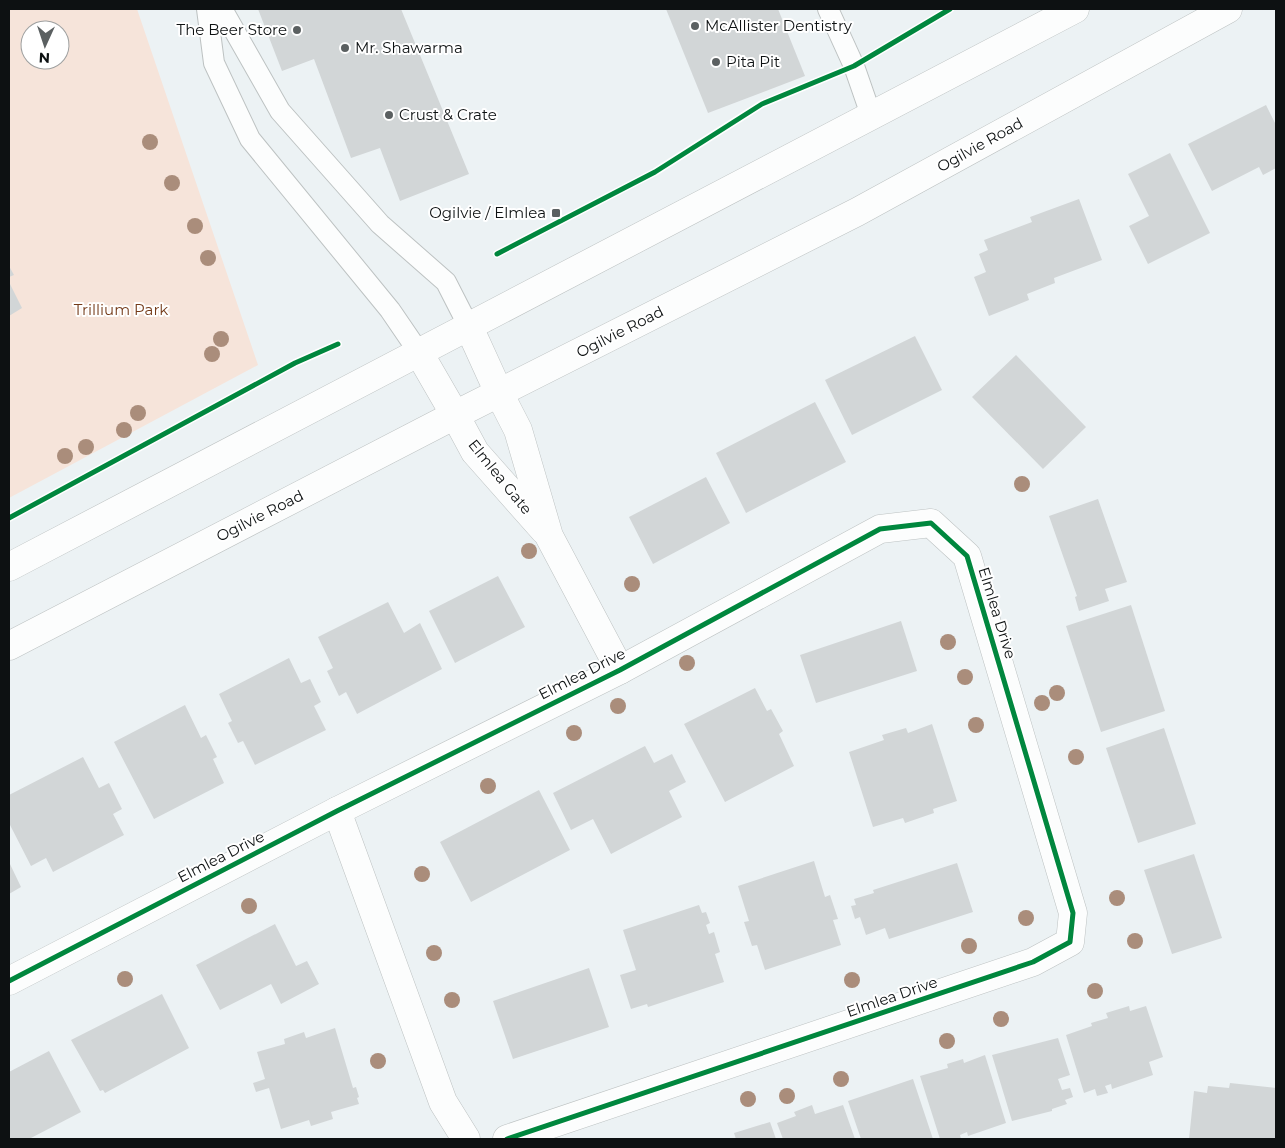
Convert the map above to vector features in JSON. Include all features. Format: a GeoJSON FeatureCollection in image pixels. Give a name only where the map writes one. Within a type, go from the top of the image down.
{"type":"FeatureCollection","features":[{"type":"Feature","properties":{"kind":"street"},"geometry":{"type":"LineString","coordinates":[[9,567],[224,456],[418,351],[469,327],[511,303],[1075,9]]}},
{"type":"Feature","properties":{"kind":"street","name":"Ogilvie Road"},"geometry":{"type":"LineString","coordinates":[[9,646],[454,415],[857,212],[1228,9]]}},
{"type":"Feature","properties":{"kind":"street","name":"Elmlea Gate"},"geometry":{"type":"LineString","coordinates":[[469,327],[518,430],[550,536],[620,670]]}},
{"type":"Feature","properties":{"kind":"street","name":"Elmlea Gate"},"geometry":{"type":"LineString","coordinates":[[418,351],[475,452],[550,536]]}},
{"type":"Feature","properties":{"kind":"street","name":"Elmlea Drive"},"geometry":{"type":"LineString","coordinates":[[9,981],[337,811],[620,670],[880,530],[931,523],[967,556],[1073,913],[1070,942],[1032,962],[507,1139]]}},
{"type":"Feature","properties":{"kind":"street"},"geometry":{"type":"LineString","coordinates":[[337,811],[443,1102],[466,1139]]}},
{"type":"Feature","properties":{"kind":"lane"},"geometry":{"type":"LineString","coordinates":[[207,9],[214,63],[250,139],[390,310],[418,351]]}},
{"type":"Feature","properties":{"kind":"lane"},"geometry":{"type":"LineString","coordinates":[[222,9],[280,111],[380,224],[446,282],[469,327]]}},
{"type":"Feature","properties":{"kind":"lane"},"geometry":{"type":"LineString","coordinates":[[828,9],[854,66],[871,116]]}},
{"type":"Feature","properties":{"kind":"green space","name":"Trillium Park"},"geometry":{"type":"Polygon","coordinates":[[[9,9],[137,9],[258,365],[9,498],[9,9]]]}},
{"type":"Feature","properties":{"kind":"building","name":"Crust & Crate"},"geometry":{"type":"Polygon","coordinates":[[[258,9],[401,9],[469,174],[400,201],[380,148],[351,158],[314,59],[282,71],[258,9]]]}},
{"type":"Feature","properties":{"kind":"building"},"geometry":{"type":"Polygon","coordinates":[[[666,9],[778,9],[805,76],[708,113],[666,9]]]}},
{"type":"Feature","properties":{"kind":"building"},"geometry":{"type":"Polygon","coordinates":[[[1266,105],[1276,125],[1276,168],[1263,175],[1259,167],[1212,191],[1188,144],[1266,105]]]}},
{"type":"Feature","properties":{"kind":"building"},"geometry":{"type":"Polygon","coordinates":[[[1170,153],[1210,233],[1148,264],[1129,226],[1149,216],[1128,174],[1170,153]]]}},
{"type":"Feature","properties":{"kind":"building"},"geometry":{"type":"Polygon","coordinates":[[[1079,199],[1102,260],[1054,278],[1055,283],[1027,294],[1029,300],[989,316],[974,277],[986,272],[979,254],[988,250],[984,240],[1032,222],[1030,217],[1079,199]]]}},
{"type":"Feature","properties":{"kind":"building"},"geometry":{"type":"Polygon","coordinates":[[[9,266],[14,275],[9,277],[9,266]]]}},
{"type":"Feature","properties":{"kind":"building"},"geometry":{"type":"Polygon","coordinates":[[[9,282],[22,308],[9,316],[9,282]]]}},
{"type":"Feature","properties":{"kind":"building"},"geometry":{"type":"Polygon","coordinates":[[[915,336],[942,390],[852,435],[825,380],[915,336]]]}},
{"type":"Feature","properties":{"kind":"building"},"geometry":{"type":"Polygon","coordinates":[[[1016,355],[1086,427],[1043,469],[972,397],[1016,355]]]}},
{"type":"Feature","properties":{"kind":"building"},"geometry":{"type":"Polygon","coordinates":[[[815,402],[846,462],[746,513],[716,453],[815,402]]]}},
{"type":"Feature","properties":{"kind":"building"},"geometry":{"type":"Polygon","coordinates":[[[706,477],[730,523],[653,564],[629,517],[706,477]]]}},
{"type":"Feature","properties":{"kind":"building"},"geometry":{"type":"Polygon","coordinates":[[[1098,499],[1127,582],[1105,589],[1109,601],[1079,611],[1075,597],[1077,596],[1049,516],[1098,499]]]}},
{"type":"Feature","properties":{"kind":"building"},"geometry":{"type":"Polygon","coordinates":[[[498,576],[525,627],[455,663],[429,611],[498,576]]]}},
{"type":"Feature","properties":{"kind":"building"},"geometry":{"type":"Polygon","coordinates":[[[388,602],[404,633],[420,623],[442,669],[357,714],[346,692],[339,696],[327,671],[333,668],[318,637],[388,602]]]}},
{"type":"Feature","properties":{"kind":"building"},"geometry":{"type":"Polygon","coordinates":[[[1131,605],[1165,711],[1101,732],[1066,626],[1131,605]]]}},
{"type":"Feature","properties":{"kind":"building"},"geometry":{"type":"Polygon","coordinates":[[[901,621],[917,671],[816,703],[800,655],[901,621]]]}},
{"type":"Feature","properties":{"kind":"building"},"geometry":{"type":"Polygon","coordinates":[[[289,658],[301,683],[310,679],[321,702],[314,706],[326,730],[255,765],[243,741],[238,743],[228,723],[232,721],[219,694],[289,658]]]}},
{"type":"Feature","properties":{"kind":"building"},"geometry":{"type":"Polygon","coordinates":[[[755,688],[767,711],[771,709],[783,731],[779,734],[794,766],[725,802],[684,724],[755,688]]]}},
{"type":"Feature","properties":{"kind":"building"},"geometry":{"type":"Polygon","coordinates":[[[185,705],[201,738],[206,735],[217,757],[213,759],[224,783],[154,819],[114,742],[185,705]]]}},
{"type":"Feature","properties":{"kind":"building"},"geometry":{"type":"Polygon","coordinates":[[[932,724],[957,801],[933,809],[934,813],[905,823],[903,818],[873,827],[849,752],[884,740],[882,735],[906,728],[908,733],[932,724]]]}},
{"type":"Feature","properties":{"kind":"building"},"geometry":{"type":"Polygon","coordinates":[[[1164,728],[1196,824],[1138,843],[1106,748],[1164,728]]]}},
{"type":"Feature","properties":{"kind":"building"},"geometry":{"type":"Polygon","coordinates":[[[645,746],[654,763],[672,754],[686,782],[669,791],[682,817],[611,854],[593,819],[571,830],[553,793],[645,746]]]}},
{"type":"Feature","properties":{"kind":"building"},"geometry":{"type":"Polygon","coordinates":[[[83,757],[99,788],[109,783],[122,809],[113,814],[124,835],[53,872],[46,858],[31,866],[9,823],[9,795],[83,757]]]}},
{"type":"Feature","properties":{"kind":"building"},"geometry":{"type":"Polygon","coordinates":[[[539,790],[570,850],[471,902],[440,842],[539,790]]]}},
{"type":"Feature","properties":{"kind":"building"},"geometry":{"type":"Polygon","coordinates":[[[1194,854],[1222,938],[1172,954],[1144,870],[1194,854]]]}},
{"type":"Feature","properties":{"kind":"building"},"geometry":{"type":"Polygon","coordinates":[[[814,861],[825,897],[830,895],[838,919],[833,920],[841,945],[765,970],[757,945],[752,946],[744,922],[749,921],[738,886],[814,861]]]}},
{"type":"Feature","properties":{"kind":"building"},"geometry":{"type":"Polygon","coordinates":[[[9,862],[21,887],[9,894],[9,862]]]}},
{"type":"Feature","properties":{"kind":"building"},"geometry":{"type":"Polygon","coordinates":[[[957,863],[973,912],[889,939],[885,928],[866,935],[860,917],[855,919],[851,906],[856,905],[854,899],[874,893],[873,890],[957,863]]]}},
{"type":"Feature","properties":{"kind":"building"},"geometry":{"type":"Polygon","coordinates":[[[699,905],[702,913],[706,912],[710,923],[706,925],[709,934],[714,932],[720,952],[715,954],[724,982],[648,1007],[647,1004],[631,1009],[620,975],[636,970],[623,930],[699,905]]]}},
{"type":"Feature","properties":{"kind":"building"},"geometry":{"type":"Polygon","coordinates":[[[275,924],[296,966],[307,961],[319,984],[281,1004],[271,984],[220,1010],[196,965],[275,924]]]}},
{"type":"Feature","properties":{"kind":"building"},"geometry":{"type":"Polygon","coordinates":[[[589,968],[609,1027],[513,1059],[493,1001],[589,968]]]}},
{"type":"Feature","properties":{"kind":"building"},"geometry":{"type":"Polygon","coordinates":[[[162,994],[189,1048],[105,1093],[103,1090],[100,1091],[71,1040],[162,994]]]}},
{"type":"Feature","properties":{"kind":"building"},"geometry":{"type":"Polygon","coordinates":[[[1129,1006],[1130,1011],[1146,1006],[1163,1057],[1149,1062],[1153,1075],[1112,1089],[1111,1084],[1105,1086],[1108,1093],[1097,1096],[1095,1089],[1084,1093],[1066,1035],[1092,1026],[1091,1023],[1108,1018],[1106,1013],[1129,1006]]]}},
{"type":"Feature","properties":{"kind":"building"},"geometry":{"type":"Polygon","coordinates":[[[335,1028],[353,1088],[356,1087],[359,1104],[331,1112],[333,1119],[311,1126],[309,1120],[281,1129],[269,1088],[256,1092],[253,1083],[265,1079],[257,1052],[285,1044],[284,1039],[304,1032],[306,1038],[335,1028]]]}},
{"type":"Feature","properties":{"kind":"building"},"geometry":{"type":"Polygon","coordinates":[[[1058,1038],[1070,1075],[1058,1079],[1062,1090],[1070,1088],[1073,1097],[1065,1100],[1067,1104],[1052,1109],[1052,1111],[1012,1121],[992,1055],[1058,1038]]]}},
{"type":"Feature","properties":{"kind":"building"},"geometry":{"type":"Polygon","coordinates":[[[49,1051],[81,1112],[29,1139],[9,1139],[9,1072],[49,1051]]]}},
{"type":"Feature","properties":{"kind":"building"},"geometry":{"type":"Polygon","coordinates":[[[985,1055],[1006,1123],[968,1136],[967,1132],[960,1135],[961,1139],[940,1139],[920,1076],[948,1068],[947,1064],[963,1059],[964,1063],[985,1055]]]}},
{"type":"Feature","properties":{"kind":"building"},"geometry":{"type":"Polygon","coordinates":[[[913,1079],[933,1139],[861,1139],[848,1101],[913,1079]]]}},
{"type":"Feature","properties":{"kind":"building"},"geometry":{"type":"Polygon","coordinates":[[[1230,1083],[1276,1088],[1276,1139],[1189,1139],[1194,1091],[1207,1093],[1208,1086],[1229,1088],[1230,1083]]]}},
{"type":"Feature","properties":{"kind":"building"},"geometry":{"type":"Polygon","coordinates":[[[812,1105],[815,1114],[843,1105],[855,1139],[783,1139],[777,1123],[796,1116],[794,1112],[812,1105]]]}},
{"type":"Feature","properties":{"kind":"building"},"geometry":{"type":"Polygon","coordinates":[[[770,1122],[776,1139],[736,1139],[734,1133],[770,1122]]]}},
{"type":"Feature","properties":{"kind":"cycle path"},"geometry":{"type":"LineString","coordinates":[[497,254],[655,172],[762,104],[854,66],[950,9]]}},
{"type":"Feature","properties":{"kind":"cycle path"},"geometry":{"type":"LineString","coordinates":[[9,518],[295,363],[338,344]]}},
{"type":"Feature","properties":{"kind":"cycle path"},"geometry":{"type":"LineString","coordinates":[[9,981],[337,811],[620,670],[880,529],[931,523],[967,556],[1073,913],[1070,942],[1033,962],[507,1139]]}},
{"type":"Feature","properties":{"kind":"place","name":"McAllister Dentistry"},"geometry":{"type":"Point","coordinates":[695,26]}},
{"type":"Feature","properties":{"kind":"place","name":"The Beer Store"},"geometry":{"type":"Point","coordinates":[297,30]}},
{"type":"Feature","properties":{"kind":"place","name":"Mr. Shawarma"},"geometry":{"type":"Point","coordinates":[345,48]}},
{"type":"Feature","properties":{"kind":"place","name":"Pita Pit"},"geometry":{"type":"Point","coordinates":[716,62]}},
{"type":"Feature","properties":{"kind":"place","name":"Crust & Crate"},"geometry":{"type":"Point","coordinates":[389,115]}},
{"type":"Feature","properties":{"kind":"place","name":"Ogilvie / Elmlea"},"geometry":{"type":"Point","coordinates":[556,213]}}]}
